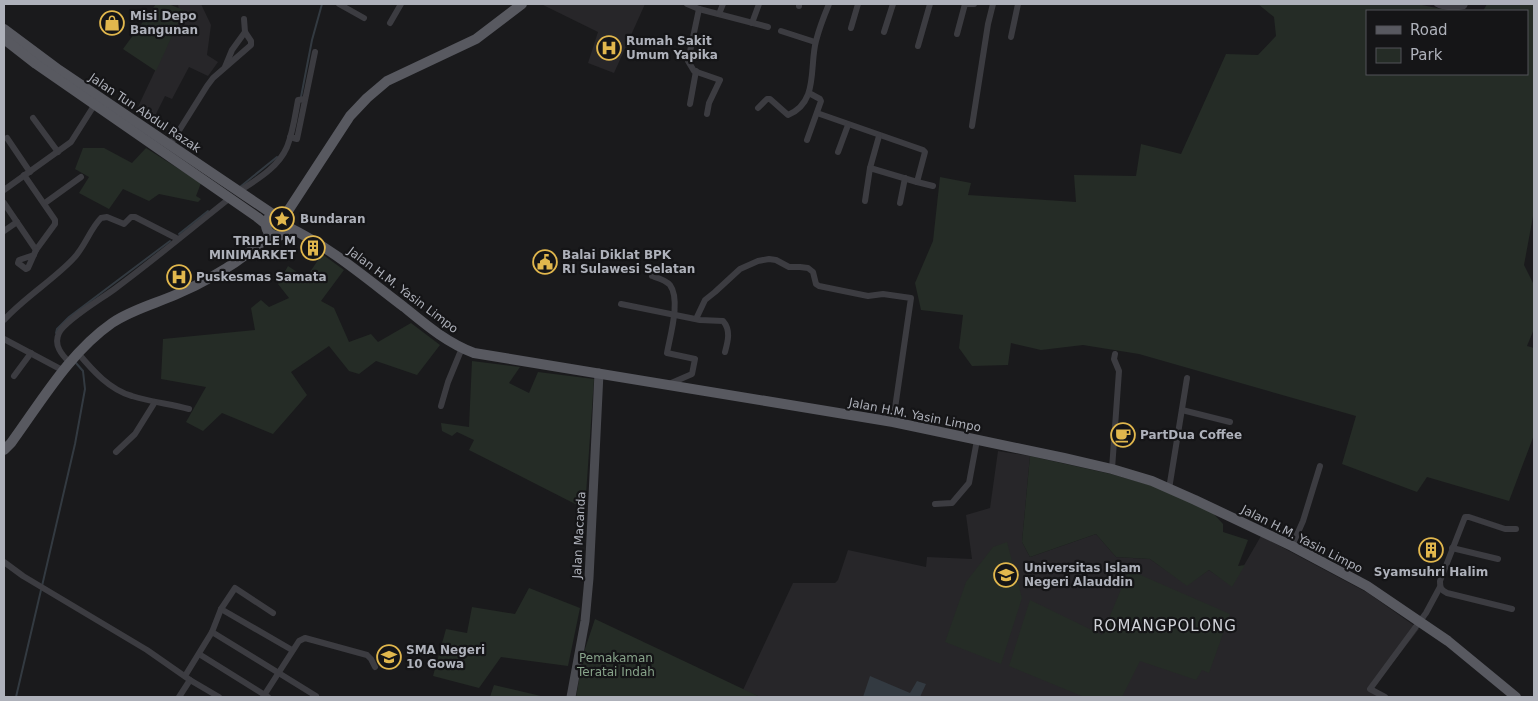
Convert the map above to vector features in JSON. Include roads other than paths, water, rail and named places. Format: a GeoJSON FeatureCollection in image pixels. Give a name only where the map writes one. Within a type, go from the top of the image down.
{"type":"FeatureCollection","features":[{"type":"Feature","properties":{"kind":"main road"},"geometry":{"type":"LineString","coordinates":[[4,450],[72,361],[112,324],[139,309],[204,281],[240,260],[269,230],[268,219],[279,216],[301,192],[347,121],[372,93],[387,81],[476,39],[522,4]]}},
{"type":"Feature","properties":{"kind":"main road","name":"Jalan Tun Abdul Razak"},"geometry":{"type":"LineString","coordinates":[[4,29],[30,54],[95,104],[165,144]]}},
{"type":"Feature","properties":{"kind":"main road","name":"Jalan Tun Abdul Razak"},"geometry":{"type":"LineString","coordinates":[[4,39],[30,54],[165,144],[234,195],[269,230]]}},
{"type":"Feature","properties":{"kind":"main road","name":"Jalan Tun Abdul Razak"},"geometry":{"type":"LineString","coordinates":[[234,195],[279,216]]}},
{"type":"Feature","properties":{"kind":"main road"},"geometry":{"type":"LineString","coordinates":[[269,230],[281,235],[285,232],[288,227],[287,220],[279,216]]}},
{"type":"Feature","properties":{"kind":"main road","name":"Jalan H.M. Yasin Limpo"},"geometry":{"type":"LineString","coordinates":[[288,227],[333,253],[435,332],[462,348],[486,356],[669,384],[893,422],[1112,469],[1169,488],[1292,546],[1367,586],[1448,641],[1516,697]]}},
{"type":"Feature","properties":{"kind":"street"},"geometry":{"type":"LineString","coordinates":[[340,4],[364,18]]}},
{"type":"Feature","properties":{"kind":"street"},"geometry":{"type":"LineString","coordinates":[[390,23],[401,4]]}},
{"type":"Feature","properties":{"kind":"street"},"geometry":{"type":"LineString","coordinates":[[686,4],[768,27]]}},
{"type":"Feature","properties":{"kind":"street"},"geometry":{"type":"LineString","coordinates":[[719,14],[723,4]]}},
{"type":"Feature","properties":{"kind":"street"},"geometry":{"type":"LineString","coordinates":[[752,23],[759,4]]}},
{"type":"Feature","properties":{"kind":"street"},"geometry":{"type":"LineString","coordinates":[[758,108],[768,99],[774,101],[788,115],[809,93],[815,42],[829,4]]}},
{"type":"Feature","properties":{"kind":"street"},"geometry":{"type":"LineString","coordinates":[[851,28],[858,4]]}},
{"type":"Feature","properties":{"kind":"street"},"geometry":{"type":"LineString","coordinates":[[884,32],[893,4]]}},
{"type":"Feature","properties":{"kind":"street"},"geometry":{"type":"LineString","coordinates":[[918,46],[930,4]]}},
{"type":"Feature","properties":{"kind":"street"},"geometry":{"type":"LineString","coordinates":[[957,34],[965,4],[974,4]]}},
{"type":"Feature","properties":{"kind":"street"},"geometry":{"type":"LineString","coordinates":[[972,126],[986,33],[993,4]]}},
{"type":"Feature","properties":{"kind":"street"},"geometry":{"type":"LineString","coordinates":[[1011,37],[1018,4]]}},
{"type":"Feature","properties":{"kind":"street"},"geometry":{"type":"LineString","coordinates":[[1437,4],[1458,8],[1466,4]]}},
{"type":"Feature","properties":{"kind":"street"},"geometry":{"type":"LineString","coordinates":[[699,9],[688,61],[694,71],[720,80],[709,103],[707,114]]}},
{"type":"Feature","properties":{"kind":"street"},"geometry":{"type":"LineString","coordinates":[[165,144],[206,86],[251,45],[250,38],[245,32],[244,19]]}},
{"type":"Feature","properties":{"kind":"street"},"geometry":{"type":"LineString","coordinates":[[781,31],[815,42]]}},
{"type":"Feature","properties":{"kind":"street"},"geometry":{"type":"LineString","coordinates":[[224,68],[232,50],[245,32]]}},
{"type":"Feature","properties":{"kind":"street"},"geometry":{"type":"LineString","coordinates":[[189,409],[131,396],[110,385],[90,368],[72,361],[61,354],[57,344],[58,334],[61,329],[277,162],[293,138],[315,52]]}},
{"type":"Feature","properties":{"kind":"street"},"geometry":{"type":"LineString","coordinates":[[690,104],[696,72]]}},
{"type":"Feature","properties":{"kind":"street"},"geometry":{"type":"LineString","coordinates":[[807,140],[821,100],[809,93]]}},
{"type":"Feature","properties":{"kind":"street"},"geometry":{"type":"LineString","coordinates":[[4,190],[74,139],[95,104]]}},
{"type":"Feature","properties":{"kind":"street"},"geometry":{"type":"LineString","coordinates":[[818,113],[924,151],[917,182]]}},
{"type":"Feature","properties":{"kind":"street"},"geometry":{"type":"LineString","coordinates":[[33,118],[58,152]]}},
{"type":"Feature","properties":{"kind":"street"},"geometry":{"type":"LineString","coordinates":[[838,152],[848,125]]}},
{"type":"Feature","properties":{"kind":"street"},"geometry":{"type":"LineString","coordinates":[[865,201],[870,168],[878,136]]}},
{"type":"Feature","properties":{"kind":"street"},"geometry":{"type":"LineString","coordinates":[[4,203],[35,252],[56,222],[7,138]]}},
{"type":"Feature","properties":{"kind":"street"},"geometry":{"type":"LineString","coordinates":[[870,168],[933,186]]}},
{"type":"Feature","properties":{"kind":"street"},"geometry":{"type":"LineString","coordinates":[[45,203],[81,178]]}},
{"type":"Feature","properties":{"kind":"street"},"geometry":{"type":"LineString","coordinates":[[900,203],[905,178]]}},
{"type":"Feature","properties":{"kind":"street"},"geometry":{"type":"LineString","coordinates":[[4,320],[16,307],[73,259],[101,218],[108,218],[124,224],[131,217],[135,217],[178,240]]}},
{"type":"Feature","properties":{"kind":"street"},"geometry":{"type":"LineString","coordinates":[[4,231],[17,222]]}},
{"type":"Feature","properties":{"kind":"street"},"geometry":{"type":"LineString","coordinates":[[696,320],[705,300],[740,269],[748,264],[769,259],[776,260],[789,268],[808,268],[813,272],[816,284],[819,286],[868,296],[883,294],[910,298],[893,422]]}},
{"type":"Feature","properties":{"kind":"street"},"geometry":{"type":"LineString","coordinates":[[652,276],[669,283],[672,289],[674,315],[667,353],[694,359],[692,374],[669,384]]}},
{"type":"Feature","properties":{"kind":"street"},"geometry":{"type":"LineString","coordinates":[[621,304],[696,320],[720,320],[726,323],[728,337],[725,352]]}},
{"type":"Feature","properties":{"kind":"street"},"geometry":{"type":"LineString","coordinates":[[4,340],[31,354],[72,361]]}},
{"type":"Feature","properties":{"kind":"street"},"geometry":{"type":"LineString","coordinates":[[441,406],[448,382],[462,348]]}},
{"type":"Feature","properties":{"kind":"street"},"geometry":{"type":"LineString","coordinates":[[14,376],[31,354]]}},
{"type":"Feature","properties":{"kind":"street"},"geometry":{"type":"LineString","coordinates":[[1112,469],[1119,370],[1114,359],[1115,354]]}},
{"type":"Feature","properties":{"kind":"street","name":"Jalan Macanda"},"geometry":{"type":"LineString","coordinates":[[570,697],[585,621],[589,578],[599,373]]}},
{"type":"Feature","properties":{"kind":"street"},"geometry":{"type":"LineString","coordinates":[[1169,488],[1187,378]]}},
{"type":"Feature","properties":{"kind":"street"},"geometry":{"type":"LineString","coordinates":[[116,452],[135,434],[155,402]]}},
{"type":"Feature","properties":{"kind":"street"},"geometry":{"type":"LineString","coordinates":[[1182,410],[1230,422]]}},
{"type":"Feature","properties":{"kind":"street"},"geometry":{"type":"LineString","coordinates":[[935,504],[952,504],[969,483],[978,440]]}},
{"type":"Feature","properties":{"kind":"street"},"geometry":{"type":"LineString","coordinates":[[1292,546],[1303,521],[1320,466]]}},
{"type":"Feature","properties":{"kind":"street"},"geometry":{"type":"LineString","coordinates":[[1385,697],[1370,689],[1426,613],[1440,587],[1440,581],[1462,521],[1466,516],[1505,529],[1516,529]]}},
{"type":"Feature","properties":{"kind":"street"},"geometry":{"type":"LineString","coordinates":[[1452,548],[1498,560]]}},
{"type":"Feature","properties":{"kind":"street"},"geometry":{"type":"LineString","coordinates":[[4,562],[23,576],[153,654],[219,697]]}},
{"type":"Feature","properties":{"kind":"street"},"geometry":{"type":"LineString","coordinates":[[1440,587],[1442,591],[1447,593],[1512,609]]}},
{"type":"Feature","properties":{"kind":"street"},"geometry":{"type":"LineString","coordinates":[[179,697],[198,654],[212,632],[221,609],[236,588],[273,613]]}},
{"type":"Feature","properties":{"kind":"street"},"geometry":{"type":"LineString","coordinates":[[221,609],[292,650]]}},
{"type":"Feature","properties":{"kind":"street"},"geometry":{"type":"LineString","coordinates":[[212,632],[316,696]]}},
{"type":"Feature","properties":{"kind":"street"},"geometry":{"type":"LineString","coordinates":[[198,654],[265,696],[298,641],[305,638],[367,655],[375,667]]}},
{"type":"Feature","properties":{"kind":"waterway"},"geometry":{"type":"LineString","coordinates":[[301,97],[312,40],[322,4]]}},
{"type":"Feature","properties":{"kind":"waterway"},"geometry":{"type":"LineString","coordinates":[[240,187],[277,157]]}},
{"type":"Feature","properties":{"kind":"waterway"},"geometry":{"type":"LineString","coordinates":[[179,234],[208,211]]}},
{"type":"Feature","properties":{"kind":"waterway"},"geometry":{"type":"LineString","coordinates":[[56,333],[57,329],[69,317],[170,241]]}},
{"type":"Feature","properties":{"kind":"waterway"},"geometry":{"type":"LineString","coordinates":[[42,586],[75,444],[85,389],[83,371],[76,363]]}},
{"type":"Feature","properties":{"kind":"waterway"},"geometry":{"type":"LineString","coordinates":[[16,697],[41,590]]}},
{"type":"Feature","properties":{"kind":"place","name":"Misi Depo Bangunan"},"geometry":{"type":"Point","coordinates":[112,23]}},
{"type":"Feature","properties":{"kind":"place","name":"Rumah Sakit Umum Yapika"},"geometry":{"type":"Point","coordinates":[609,48]}},
{"type":"Feature","properties":{"kind":"place","name":"Bundaran"},"geometry":{"type":"Point","coordinates":[282,219]}},
{"type":"Feature","properties":{"kind":"place","name":"TRIPLE M MINIMARKET"},"geometry":{"type":"Point","coordinates":[313,248]}},
{"type":"Feature","properties":{"kind":"place","name":"Balai Diklat BPK RI Sulawesi Selatan"},"geometry":{"type":"Point","coordinates":[545,262]}},
{"type":"Feature","properties":{"kind":"place","name":"Puskesmas Samata"},"geometry":{"type":"Point","coordinates":[179,277]}},
{"type":"Feature","properties":{"kind":"place","name":"PartDua Coffee"},"geometry":{"type":"Point","coordinates":[1123,435]}},
{"type":"Feature","properties":{"kind":"place","name":"Syamsuhri Halim"},"geometry":{"type":"Point","coordinates":[1431,550]}},
{"type":"Feature","properties":{"kind":"place","name":"Universitas Islam Negeri Alauddin"},"geometry":{"type":"Point","coordinates":[1006,575]}},
{"type":"Feature","properties":{"kind":"place","name":"SMA Negeri 10 Gowa"},"geometry":{"type":"Point","coordinates":[389,657]}},
{"type":"Feature","properties":{"kind":"district","name":"ROMANGPOLONG"},"geometry":{"type":"Point","coordinates":[1165,626]}},
{"type":"Feature","properties":{"kind":"park label","name":"Pemakaman Teratai Indah"},"geometry":{"type":"Point","coordinates":[616,665]}}]}
